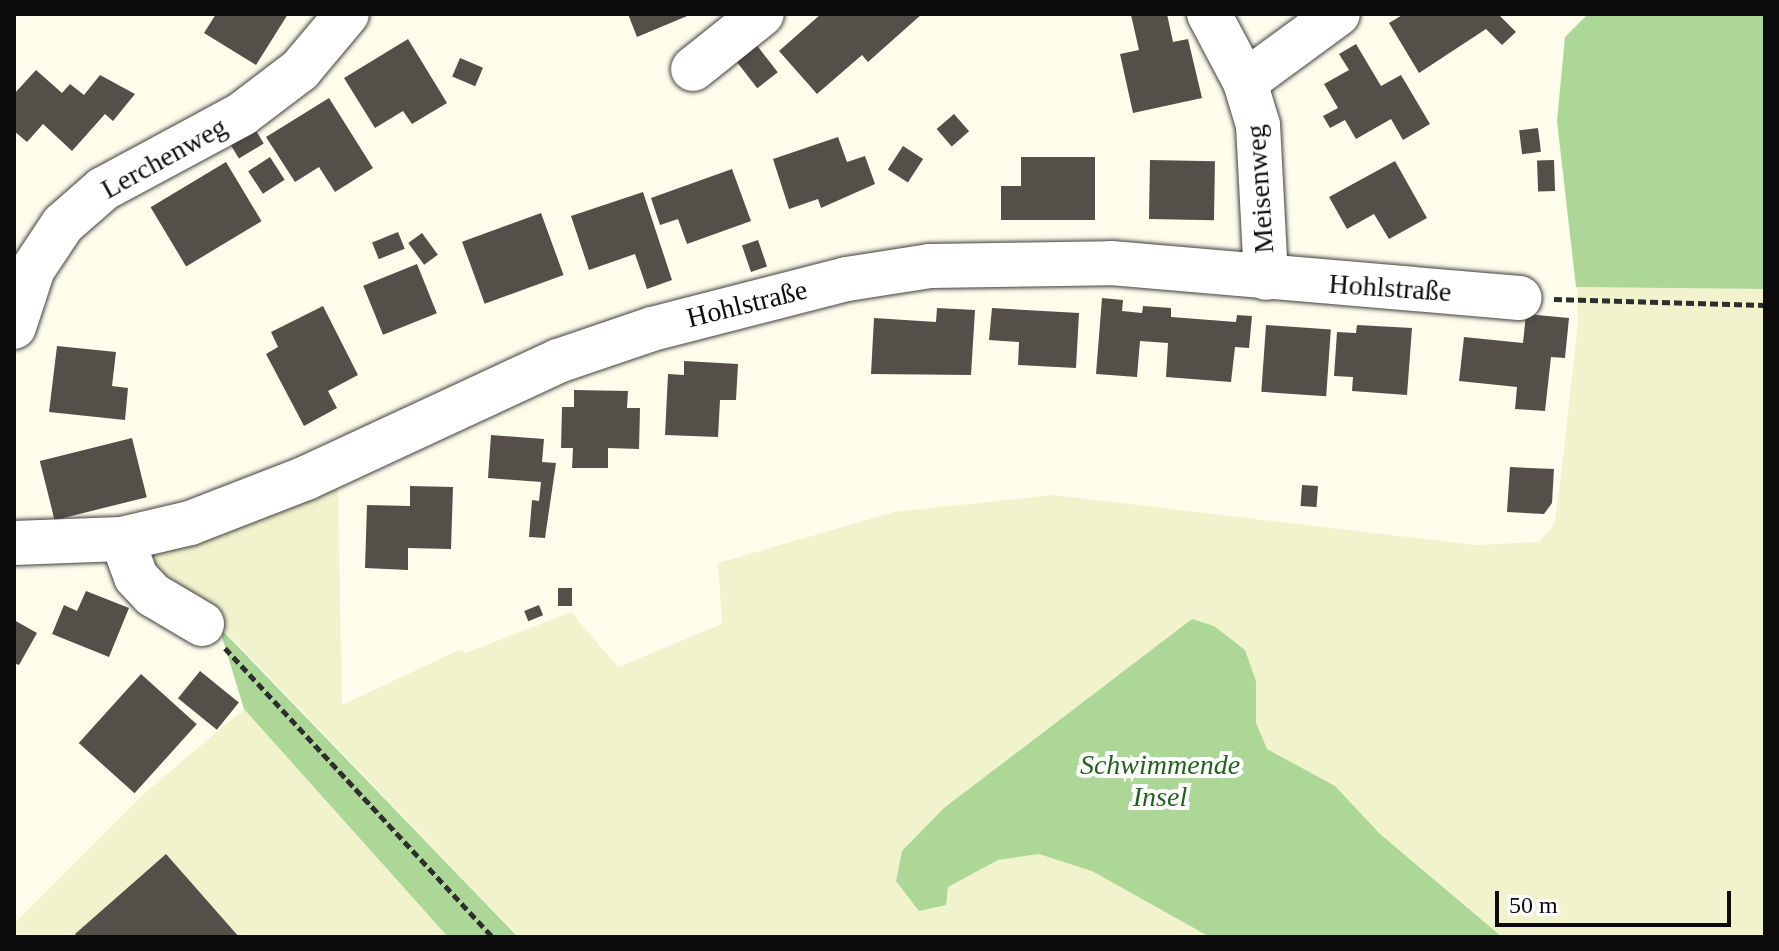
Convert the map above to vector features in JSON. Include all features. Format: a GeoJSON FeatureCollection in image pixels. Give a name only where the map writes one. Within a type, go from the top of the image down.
{"type":"FeatureCollection","features":[{"type":"Feature","properties":{"kind":"street","name":"Lerchenweg"},"geometry":{"type":"LineString","coordinates":[[14,327],[33,269],[63,224],[103,189],[242,114],[300,70],[347,14]]}},
{"type":"Feature","properties":{"kind":"street"},"geometry":{"type":"LineString","coordinates":[[693,69],[762,14]]}},
{"type":"Feature","properties":{"kind":"street","name":"Meisenweg"},"geometry":{"type":"LineString","coordinates":[[1209,14],[1245,82],[1258,125],[1265,179],[1266,278]]}},
{"type":"Feature","properties":{"kind":"street"},"geometry":{"type":"LineString","coordinates":[[1245,82],[1338,14]]}},
{"type":"Feature","properties":{"kind":"street","name":"Hohlstraße"},"geometry":{"type":"LineString","coordinates":[[14,543],[122,539],[190,523],[306,478],[558,361],[667,325],[847,279],[930,266],[1022,261],[1111,263],[1520,298]]}},
{"type":"Feature","properties":{"kind":"street"},"geometry":{"type":"LineString","coordinates":[[122,539],[136,577],[153,595],[202,624]]}},
{"type":"Feature","properties":{"kind":"path"},"geometry":{"type":"LineString","coordinates":[[1520,298],[1765,305]]}},
{"type":"Feature","properties":{"kind":"path"},"geometry":{"type":"LineString","coordinates":[[202,624],[493,937]]}},
{"type":"Feature","properties":{"kind":"green space"},"geometry":{"type":"Polygon","coordinates":[[[1588,14],[1765,14],[1765,289],[1576,287],[1557,121],[1565,37],[1588,14]]]}},
{"type":"Feature","properties":{"kind":"green space"},"geometry":{"type":"Polygon","coordinates":[[[1577,287],[1765,289],[1765,937],[519,937],[219,625],[142,554],[338,483],[342,705],[459,650],[466,653],[571,612],[618,667],[722,624],[718,563],[894,512],[1053,495],[1476,545],[1539,542],[1554,524],[1559,494],[1578,322],[1577,287]]]}},
{"type":"Feature","properties":{"kind":"green space","name":"Schwimmende Insel"},"geometry":{"type":"Polygon","coordinates":[[[1192,619],[1214,626],[1245,650],[1256,681],[1256,723],[1267,749],[1335,786],[1380,834],[1502,937],[1210,937],[1092,871],[1039,854],[998,860],[948,887],[946,905],[919,911],[896,881],[902,851],[944,808],[1192,619]]]}},
{"type":"Feature","properties":{"kind":"green space"},"geometry":{"type":"Polygon","coordinates":[[[219,627],[518,937],[448,937],[244,709],[219,627]]]}},
{"type":"Feature","properties":{"kind":"green space"},"geometry":{"type":"Polygon","coordinates":[[[244,709],[448,937],[14,937],[14,924],[147,791],[244,709]]]}},
{"type":"Feature","properties":{"kind":"building"},"geometry":{"type":"Polygon","coordinates":[[[216,14],[288,14],[256,65],[204,33],[216,14]]]}},
{"type":"Feature","properties":{"kind":"building"},"geometry":{"type":"Polygon","coordinates":[[[628,14],[692,14],[637,37],[628,14]]]}},
{"type":"Feature","properties":{"kind":"building"},"geometry":{"type":"Polygon","coordinates":[[[821,14],[922,14],[868,62],[862,55],[817,94],[779,51],[821,14]]]}},
{"type":"Feature","properties":{"kind":"building"},"geometry":{"type":"Polygon","coordinates":[[[1167,14],[1173,42],[1188,39],[1202,98],[1133,113],[1120,54],[1139,50],[1131,15],[1167,14]]]}},
{"type":"Feature","properties":{"kind":"building"},"geometry":{"type":"Polygon","coordinates":[[[1404,14],[1498,14],[1516,32],[1502,45],[1486,29],[1419,73],[1389,23],[1404,14]]]}},
{"type":"Feature","properties":{"kind":"building"},"geometry":{"type":"Polygon","coordinates":[[[408,39],[447,103],[412,124],[403,111],[375,128],[344,78],[408,39]]]}},
{"type":"Feature","properties":{"kind":"building"},"geometry":{"type":"Polygon","coordinates":[[[755,43],[778,72],[757,88],[735,59],[755,43]]]}},
{"type":"Feature","properties":{"kind":"building"},"geometry":{"type":"Polygon","coordinates":[[[1356,44],[1381,86],[1401,75],[1430,124],[1403,140],[1391,119],[1356,139],[1345,120],[1330,128],[1323,116],[1338,108],[1324,84],[1349,70],[1339,54],[1356,44]]]}},
{"type":"Feature","properties":{"kind":"building"},"geometry":{"type":"Polygon","coordinates":[[[460,58],[483,68],[475,86],[452,76],[460,58]]]}},
{"type":"Feature","properties":{"kind":"building"},"geometry":{"type":"Polygon","coordinates":[[[36,70],[62,93],[70,84],[84,95],[100,75],[135,94],[113,121],[105,114],[72,151],[43,124],[27,142],[14,131],[14,94],[36,70]]]}},
{"type":"Feature","properties":{"kind":"building"},"geometry":{"type":"Polygon","coordinates":[[[329,98],[373,168],[335,192],[319,167],[295,182],[266,137],[329,98]]]}},
{"type":"Feature","properties":{"kind":"building"},"geometry":{"type":"Polygon","coordinates":[[[954,114],[969,131],[952,146],[937,129],[954,114]]]}},
{"type":"Feature","properties":{"kind":"building"},"geometry":{"type":"Polygon","coordinates":[[[1538,128],[1541,152],[1522,154],[1519,130],[1538,128]]]}},
{"type":"Feature","properties":{"kind":"building"},"geometry":{"type":"Polygon","coordinates":[[[255,129],[264,144],[239,159],[230,144],[255,129]]]}},
{"type":"Feature","properties":{"kind":"building"},"geometry":{"type":"Polygon","coordinates":[[[838,137],[847,162],[865,156],[875,184],[821,208],[818,199],[789,209],[773,159],[838,137]]]}},
{"type":"Feature","properties":{"kind":"building"},"geometry":{"type":"Polygon","coordinates":[[[903,146],[923,159],[908,183],[888,169],[903,146]]]}},
{"type":"Feature","properties":{"kind":"building"},"geometry":{"type":"Polygon","coordinates":[[[270,157],[285,180],[263,194],[248,171],[270,157]]]}},
{"type":"Feature","properties":{"kind":"building"},"geometry":{"type":"Polygon","coordinates":[[[1021,157],[1095,157],[1095,220],[1001,220],[1001,186],[1021,186],[1021,157]]]}},
{"type":"Feature","properties":{"kind":"building"},"geometry":{"type":"Polygon","coordinates":[[[1150,160],[1215,161],[1214,220],[1149,219],[1150,160]]]}},
{"type":"Feature","properties":{"kind":"building"},"geometry":{"type":"Polygon","coordinates":[[[1554,160],[1555,191],[1538,192],[1537,161],[1554,160]]]}},
{"type":"Feature","properties":{"kind":"building"},"geometry":{"type":"Polygon","coordinates":[[[1395,161],[1427,218],[1389,239],[1374,214],[1347,229],[1329,197],[1395,161]]]}},
{"type":"Feature","properties":{"kind":"building"},"geometry":{"type":"Polygon","coordinates":[[[226,162],[262,221],[186,266],[151,207],[226,162]]]}},
{"type":"Feature","properties":{"kind":"building"},"geometry":{"type":"Polygon","coordinates":[[[732,169],[751,221],[687,244],[678,219],[660,225],[651,198],[732,169]]]}},
{"type":"Feature","properties":{"kind":"building"},"geometry":{"type":"Polygon","coordinates":[[[643,192],[672,280],[647,289],[635,254],[589,270],[571,216],[643,192]]]}},
{"type":"Feature","properties":{"kind":"building"},"geometry":{"type":"Polygon","coordinates":[[[541,213],[564,275],[485,304],[462,242],[541,213]]]}},
{"type":"Feature","properties":{"kind":"building"},"geometry":{"type":"Polygon","coordinates":[[[398,232],[405,249],[379,259],[372,242],[398,232]]]}},
{"type":"Feature","properties":{"kind":"building"},"geometry":{"type":"Polygon","coordinates":[[[422,233],[438,255],[424,265],[408,243],[422,233]]]}},
{"type":"Feature","properties":{"kind":"building"},"geometry":{"type":"Polygon","coordinates":[[[758,240],[767,266],[751,272],[742,246],[758,240]]]}},
{"type":"Feature","properties":{"kind":"building"},"geometry":{"type":"Polygon","coordinates":[[[417,264],[437,313],[383,335],[363,286],[417,264]]]}},
{"type":"Feature","properties":{"kind":"building"},"geometry":{"type":"Polygon","coordinates":[[[1102,298],[1123,300],[1122,311],[1142,313],[1143,306],[1171,308],[1171,317],[1236,322],[1237,315],[1252,316],[1249,348],[1235,347],[1231,382],[1166,377],[1168,343],[1140,341],[1137,377],[1096,374],[1102,298]]]}},
{"type":"Feature","properties":{"kind":"building"},"geometry":{"type":"Polygon","coordinates":[[[323,306],[358,375],[328,391],[337,408],[304,426],[266,354],[278,347],[271,332],[323,306]]]}},
{"type":"Feature","properties":{"kind":"building"},"geometry":{"type":"Polygon","coordinates":[[[937,308],[975,310],[971,375],[871,374],[874,318],[936,322],[937,308]]]}},
{"type":"Feature","properties":{"kind":"building"},"geometry":{"type":"Polygon","coordinates":[[[992,308],[1079,313],[1076,368],[1018,365],[1019,342],[989,340],[992,308]]]}},
{"type":"Feature","properties":{"kind":"building"},"geometry":{"type":"Polygon","coordinates":[[[1526,314],[1569,318],[1565,358],[1551,357],[1545,411],[1515,409],[1517,387],[1459,381],[1464,337],[1523,343],[1526,314]]]}},
{"type":"Feature","properties":{"kind":"building"},"geometry":{"type":"Polygon","coordinates":[[[1266,325],[1331,330],[1326,396],[1261,392],[1266,325]]]}},
{"type":"Feature","properties":{"kind":"building"},"geometry":{"type":"Polygon","coordinates":[[[1357,325],[1412,328],[1407,395],[1352,391],[1353,377],[1334,376],[1337,332],[1356,333],[1357,325]]]}},
{"type":"Feature","properties":{"kind":"building"},"geometry":{"type":"Polygon","coordinates":[[[57,346],[116,352],[112,386],[128,388],[125,420],[49,412],[57,346]]]}},
{"type":"Feature","properties":{"kind":"building"},"geometry":{"type":"Polygon","coordinates":[[[684,361],[738,364],[736,400],[720,400],[718,437],[665,435],[668,374],[684,375],[684,361]]]}},
{"type":"Feature","properties":{"kind":"building"},"geometry":{"type":"Polygon","coordinates":[[[574,390],[628,391],[627,408],[640,408],[639,449],[608,448],[608,468],[572,468],[573,448],[561,448],[562,407],[574,407],[574,390]]]}},
{"type":"Feature","properties":{"kind":"building"},"geometry":{"type":"Polygon","coordinates":[[[491,435],[544,439],[542,462],[556,463],[545,538],[529,537],[532,500],[539,501],[541,482],[488,478],[491,435]]]}},
{"type":"Feature","properties":{"kind":"building"},"geometry":{"type":"Polygon","coordinates":[[[132,438],[147,497],[55,520],[40,461],[132,438]]]}},
{"type":"Feature","properties":{"kind":"building"},"geometry":{"type":"Polygon","coordinates":[[[1510,467],[1554,469],[1552,503],[1544,514],[1507,512],[1510,467]]]}},
{"type":"Feature","properties":{"kind":"building"},"geometry":{"type":"Polygon","coordinates":[[[1302,485],[1318,486],[1316,507],[1301,506],[1302,485]]]}},
{"type":"Feature","properties":{"kind":"building"},"geometry":{"type":"Polygon","coordinates":[[[410,486],[453,487],[451,549],[408,548],[408,570],[365,568],[367,505],[410,506],[410,486]]]}},
{"type":"Feature","properties":{"kind":"building"},"geometry":{"type":"Polygon","coordinates":[[[558,588],[572,588],[572,606],[558,606],[558,588]]]}},
{"type":"Feature","properties":{"kind":"building"},"geometry":{"type":"Polygon","coordinates":[[[86,591],[129,608],[109,657],[52,634],[64,605],[77,611],[86,591]]]}},
{"type":"Feature","properties":{"kind":"building"},"geometry":{"type":"Polygon","coordinates":[[[539,605],[543,615],[528,621],[524,611],[539,605]]]}},
{"type":"Feature","properties":{"kind":"building"},"geometry":{"type":"Polygon","coordinates":[[[14,620],[37,633],[19,665],[14,663],[14,620]]]}},
{"type":"Feature","properties":{"kind":"building"},"geometry":{"type":"Polygon","coordinates":[[[200,671],[239,702],[217,730],[178,698],[200,671]]]}},
{"type":"Feature","properties":{"kind":"building"},"geometry":{"type":"Polygon","coordinates":[[[141,674],[197,724],[135,793],[79,743],[141,674]]]}},
{"type":"Feature","properties":{"kind":"building"},"geometry":{"type":"Polygon","coordinates":[[[166,854],[239,937],[77,937],[75,934],[166,854]]]}}]}
